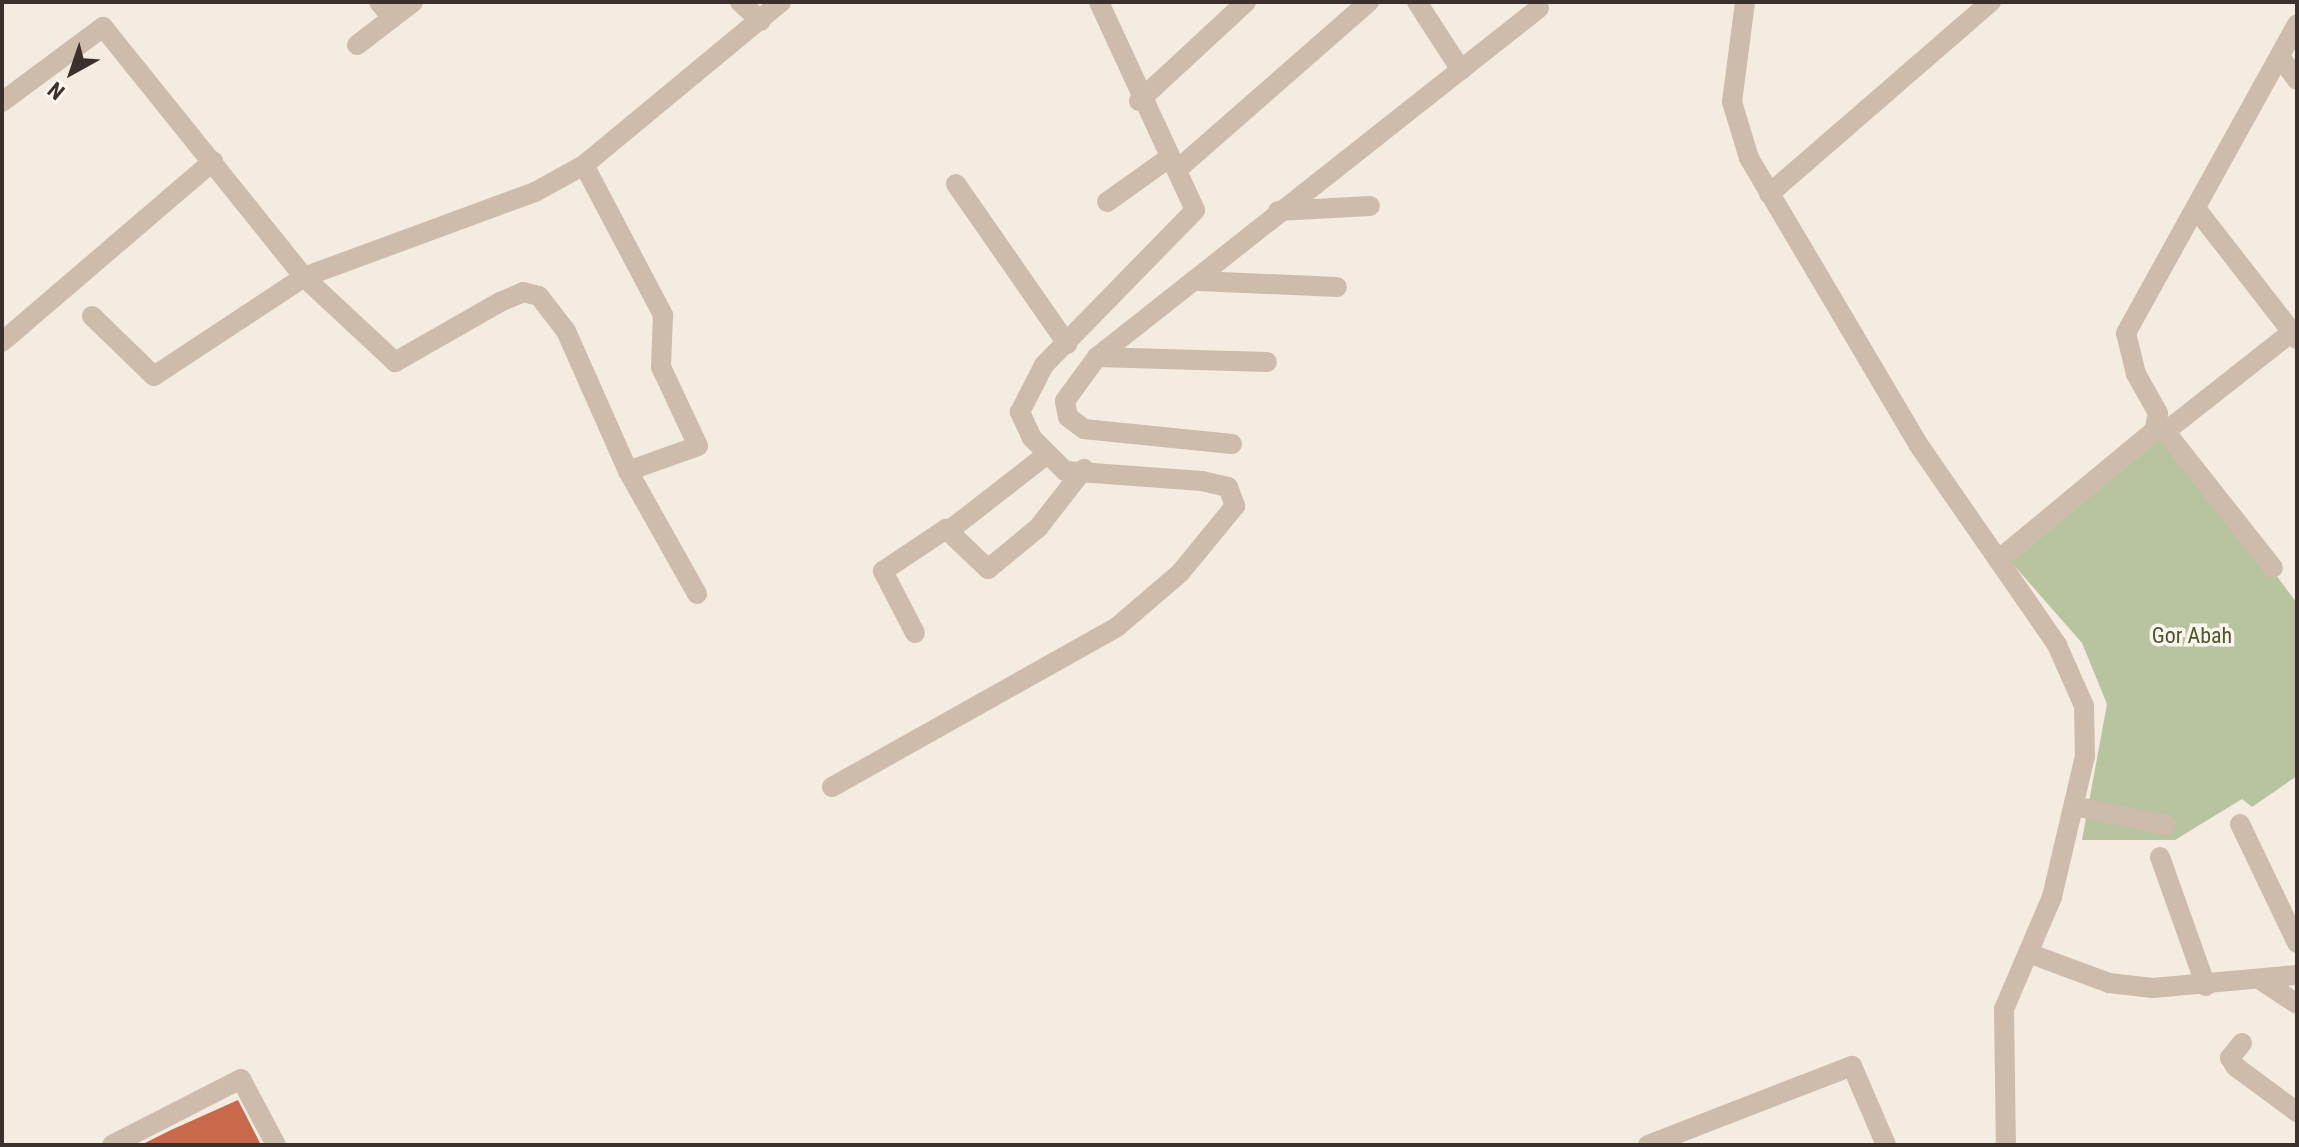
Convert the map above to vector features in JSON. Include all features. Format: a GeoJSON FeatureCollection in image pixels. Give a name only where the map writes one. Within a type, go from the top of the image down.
{"type":"FeatureCollection","features":[{"type":"Feature","properties":{"kind":"street"},"geometry":{"type":"LineString","coordinates":[[357,45],[385,10],[413,2]]}},
{"type":"Feature","properties":{"kind":"street"},"geometry":{"type":"LineString","coordinates":[[740,2],[761,21]]}},
{"type":"Feature","properties":{"kind":"street"},"geometry":{"type":"LineString","coordinates":[[92,316],[157,376],[304,277],[535,192],[584,165],[781,2]]}},
{"type":"Feature","properties":{"kind":"street"},"geometry":{"type":"LineString","coordinates":[[1139,101],[1246,2]]}},
{"type":"Feature","properties":{"kind":"street"},"geometry":{"type":"LineString","coordinates":[[1107,202],[1174,163],[1369,2]]}},
{"type":"Feature","properties":{"kind":"street"},"geometry":{"type":"LineString","coordinates":[[1417,2],[1461,70]]}},
{"type":"Feature","properties":{"kind":"street"},"geometry":{"type":"LineString","coordinates":[[1745,2],[1732,102],[1769,194],[1918,444],[1998,560],[2078,685],[2087,728],[2074,806],[2031,954],[2004,1009],[2006,1145]]}},
{"type":"Feature","properties":{"kind":"street"},"geometry":{"type":"LineString","coordinates":[[1769,194],[1991,2]]}},
{"type":"Feature","properties":{"kind":"street"},"geometry":{"type":"LineString","coordinates":[[832,787],[1117,627],[1180,573],[1235,506],[1228,487],[1084,469],[1065,471],[1046,455],[1024,426],[1021,397],[1067,344],[1192,221],[1195,200],[1139,101],[1106,5]]}},
{"type":"Feature","properties":{"kind":"street"},"geometry":{"type":"LineString","coordinates":[[1232,444],[1076,424],[1065,401],[1097,357],[1199,281],[1278,211],[1539,8]]}},
{"type":"Feature","properties":{"kind":"street"},"geometry":{"type":"LineString","coordinates":[[2273,568],[2163,424],[2126,333],[2197,210],[2297,24]]}},
{"type":"Feature","properties":{"kind":"street"},"geometry":{"type":"LineString","coordinates":[[2,102],[103,27],[304,277],[395,362],[500,302],[523,292],[539,296],[566,331],[628,471],[697,594]]}},
{"type":"Feature","properties":{"kind":"street"},"geometry":{"type":"LineString","coordinates":[[2281,58],[2297,80]]}},
{"type":"Feature","properties":{"kind":"street"},"geometry":{"type":"LineString","coordinates":[[2,342],[213,161]]}},
{"type":"Feature","properties":{"kind":"street"},"geometry":{"type":"LineString","coordinates":[[584,165],[663,315],[661,367],[698,446],[628,471]]}},
{"type":"Feature","properties":{"kind":"street"},"geometry":{"type":"LineString","coordinates":[[956,184],[1067,344]]}},
{"type":"Feature","properties":{"kind":"street"},"geometry":{"type":"LineString","coordinates":[[1278,211],[1370,206]]}},
{"type":"Feature","properties":{"kind":"street"},"geometry":{"type":"LineString","coordinates":[[1998,560],[2163,424],[2294,336],[2197,210]]}},
{"type":"Feature","properties":{"kind":"street"},"geometry":{"type":"LineString","coordinates":[[1199,281],[1337,287]]}},
{"type":"Feature","properties":{"kind":"street"},"geometry":{"type":"LineString","coordinates":[[1097,357],[1267,362]]}},
{"type":"Feature","properties":{"kind":"street"},"geometry":{"type":"LineString","coordinates":[[915,633],[881,574],[951,529],[1046,455]]}},
{"type":"Feature","properties":{"kind":"street"},"geometry":{"type":"LineString","coordinates":[[951,529],[988,569],[1038,528],[1084,469]]}},
{"type":"Feature","properties":{"kind":"street"},"geometry":{"type":"LineString","coordinates":[[2074,806],[2166,825]]}},
{"type":"Feature","properties":{"kind":"street"},"geometry":{"type":"LineString","coordinates":[[2240,824],[2297,943]]}},
{"type":"Feature","properties":{"kind":"street"},"geometry":{"type":"LineString","coordinates":[[2160,857],[2206,986]]}},
{"type":"Feature","properties":{"kind":"street"},"geometry":{"type":"LineString","coordinates":[[2031,954],[2109,983],[2206,986],[2297,975]]}},
{"type":"Feature","properties":{"kind":"street"},"geometry":{"type":"LineString","coordinates":[[2259,979],[2297,1004]]}},
{"type":"Feature","properties":{"kind":"street"},"geometry":{"type":"LineString","coordinates":[[2242,1043],[2230,1058],[2236,1067],[2297,1112]]}},
{"type":"Feature","properties":{"kind":"street"},"geometry":{"type":"LineString","coordinates":[[1648,1145],[1852,1066],[1886,1145]]}},
{"type":"Feature","properties":{"kind":"street"},"geometry":{"type":"LineString","coordinates":[[112,1145],[241,1079],[276,1145]]}},
{"type":"Feature","properties":{"kind":"green space","name":"Gor Abah"},"geometry":{"type":"Polygon","coordinates":[[[2168,432],[2297,603],[2297,776],[2252,807],[2242,799],[2175,840],[2082,840],[2107,704],[2082,643],[2011,562],[2168,432]]]}},
{"type":"Feature","properties":{"kind":"building"},"geometry":{"type":"Polygon","coordinates":[[[238,1100],[261,1145],[141,1145],[171,1130],[238,1100]]]}}]}
